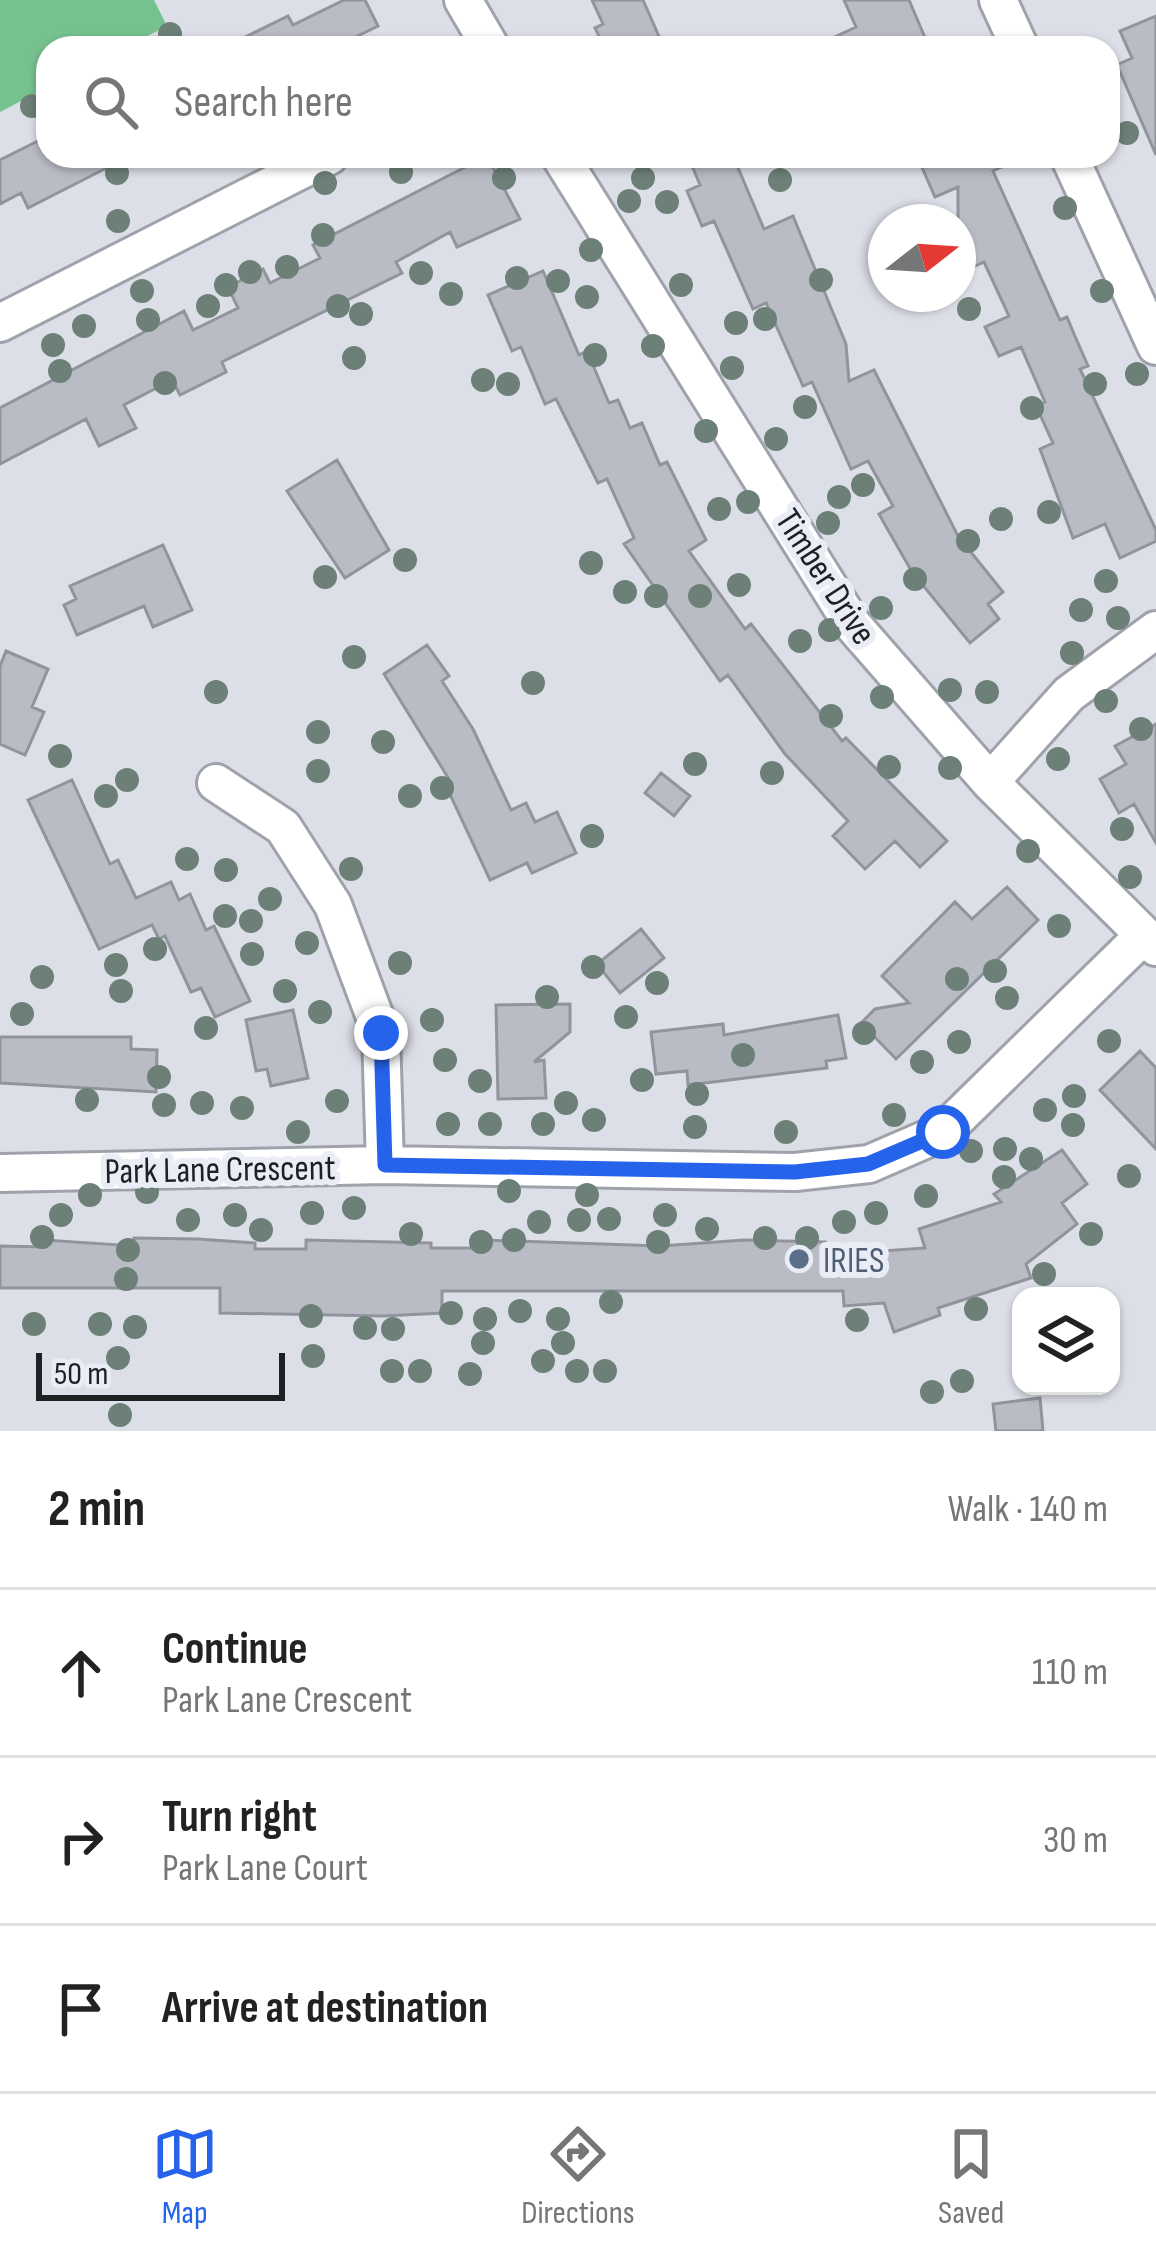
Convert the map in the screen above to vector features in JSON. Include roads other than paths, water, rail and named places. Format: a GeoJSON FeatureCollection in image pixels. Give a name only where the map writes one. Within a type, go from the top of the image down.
{"type":"FeatureCollection","features":[{"type":"Feature","properties":{"kind":"street"},"geometry":{"type":"LineString","coordinates":[[463,0],[484,36]]}},
{"type":"Feature","properties":{"kind":"street"},"geometry":{"type":"LineString","coordinates":[[998,0],[1014,36]]}},
{"type":"Feature","properties":{"kind":"street"},"geometry":{"type":"LineString","coordinates":[[0,322],[305,168]]}},
{"type":"Feature","properties":{"kind":"street","name":"Timber Drive"},"geometry":{"type":"LineString","coordinates":[[567,168],[852,624],[990,782],[1150,941]]}},
{"type":"Feature","properties":{"kind":"street"},"geometry":{"type":"LineString","coordinates":[[1074,168],[1156,346]]}},
{"type":"Feature","properties":{"kind":"street"},"geometry":{"type":"LineString","coordinates":[[990,782],[1070,694],[1156,630]]}},
{"type":"Feature","properties":{"kind":"street"},"geometry":{"type":"LineString","coordinates":[[215,783],[284,827],[333,905],[381,1033],[385,1165]]}},
{"type":"Feature","properties":{"kind":"street","name":"Park Lane Crescent"},"geometry":{"type":"LineString","coordinates":[[0,1173],[385,1165],[795,1172],[868,1164],[943,1132],[1150,941]]}},
{"type":"Feature","properties":{"kind":"place","name":"IRIES"},"geometry":{"type":"Point","coordinates":[799,1259]}}]}
